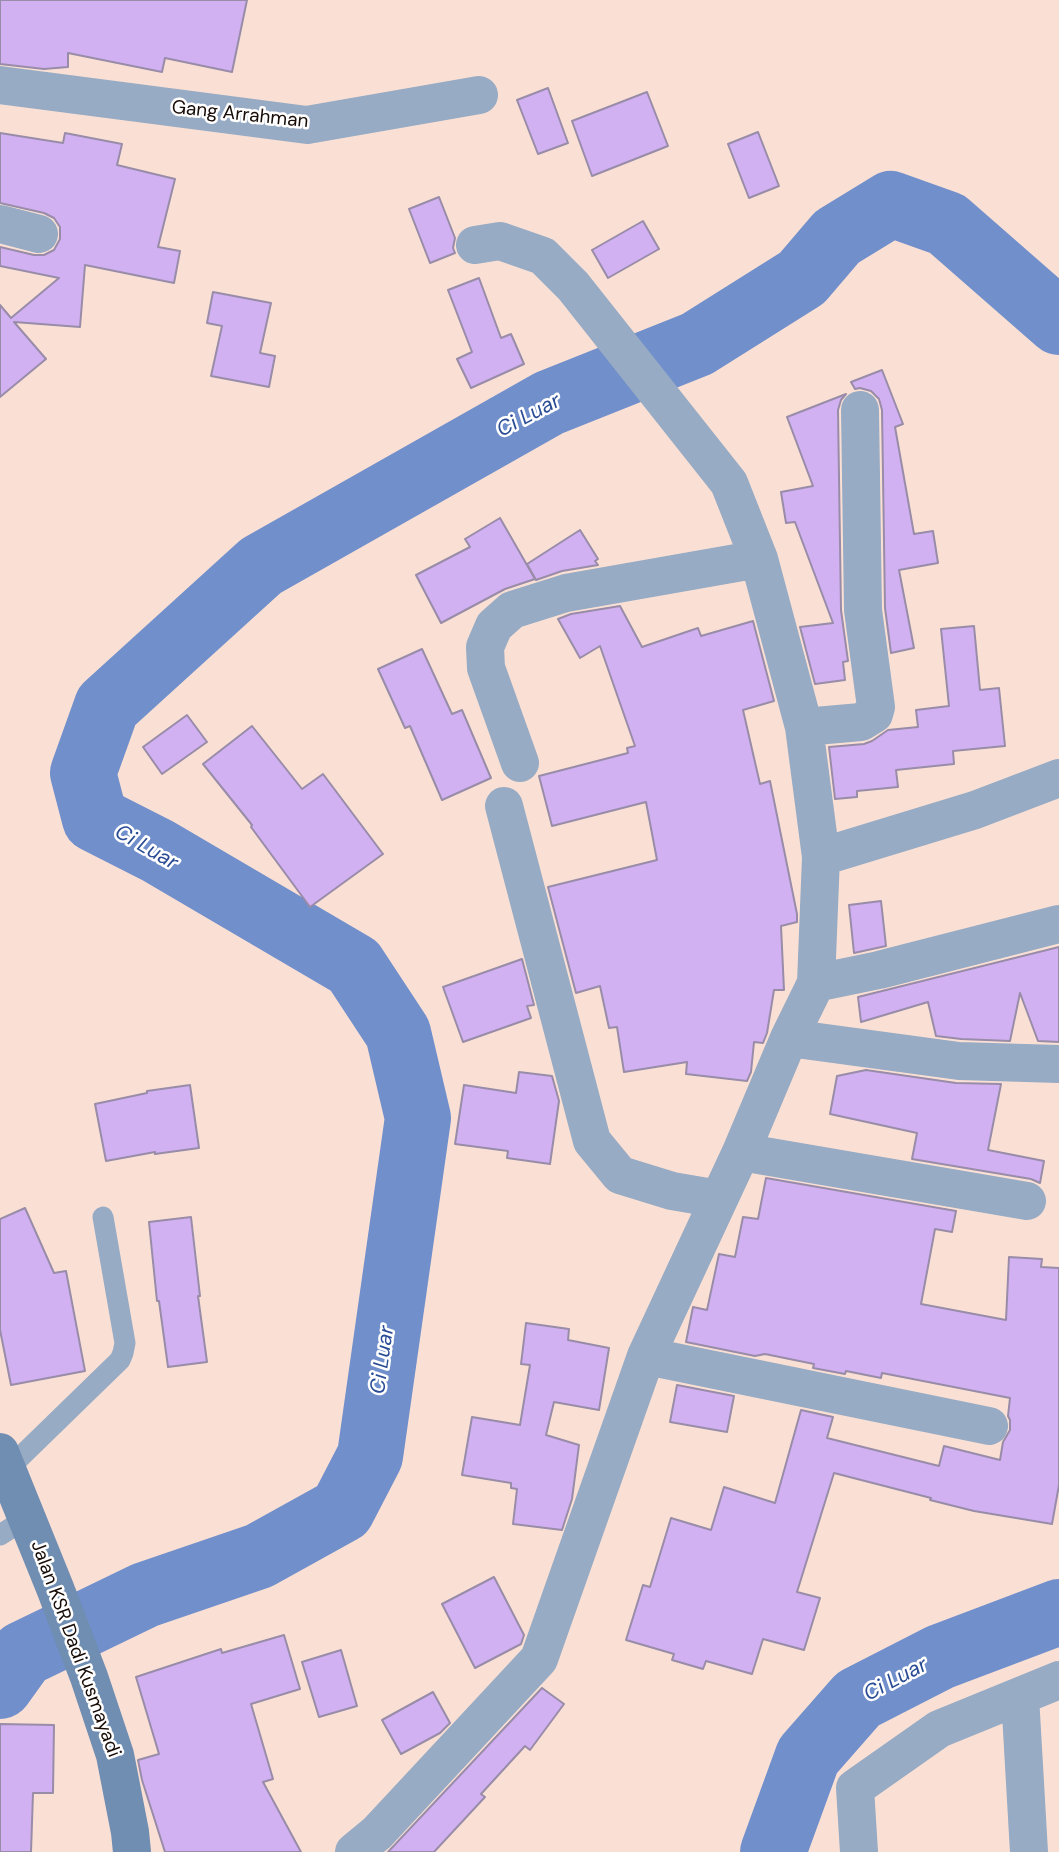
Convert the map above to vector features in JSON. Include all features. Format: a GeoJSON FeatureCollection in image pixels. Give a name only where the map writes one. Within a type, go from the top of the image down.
{"type":"FeatureCollection","features":[{"type":"Feature","properties":{"kind":"main road","name":"Jalan KSR Dadi Kusmayadi"},"geometry":{"type":"LineString","coordinates":[[4,1461],[13,1527],[55,1588],[115,1755],[132,1852]]}},
{"type":"Feature","properties":{"kind":"street","name":"Gang Arrahman"},"geometry":{"type":"LineString","coordinates":[[0,85],[307,125],[479,95]]}},
{"type":"Feature","properties":{"kind":"street"},"geometry":{"type":"LineString","coordinates":[[0,224],[39,234]]}},
{"type":"Feature","properties":{"kind":"street"},"geometry":{"type":"LineString","coordinates":[[354,1852],[377,1833],[539,1659],[646,1356],[816,983],[821,857],[804,727],[759,559],[729,483],[611,332],[573,286],[543,256],[500,241],[475,245]]}},
{"type":"Feature","properties":{"kind":"street"},"geometry":{"type":"LineString","coordinates":[[804,727],[861,722],[874,714],[876,707],[863,610],[860,410]]}},
{"type":"Feature","properties":{"kind":"street"},"geometry":{"type":"LineString","coordinates":[[520,763],[486,668],[485,647],[494,626],[512,610],[566,593],[759,559]]}},
{"type":"Feature","properties":{"kind":"street"},"geometry":{"type":"LineString","coordinates":[[821,857],[975,810],[1059,778]]}},
{"type":"Feature","properties":{"kind":"street"},"geometry":{"type":"LineString","coordinates":[[504,806],[592,1141],[620,1175],[673,1191],[719,1199]]}},
{"type":"Feature","properties":{"kind":"street"},"geometry":{"type":"LineString","coordinates":[[816,983],[879,970],[1059,924]]}},
{"type":"Feature","properties":{"kind":"street"},"geometry":{"type":"LineString","coordinates":[[789,1038],[958,1061],[1059,1064]]}},
{"type":"Feature","properties":{"kind":"street"},"geometry":{"type":"LineString","coordinates":[[741,1152],[1027,1201]]}},
{"type":"Feature","properties":{"kind":"street"},"geometry":{"type":"LineString","coordinates":[[646,1356],[989,1426]]}},
{"type":"Feature","properties":{"kind":"street"},"geometry":{"type":"LineString","coordinates":[[859,1852],[855,1788],[939,1729],[1059,1680]]}},
{"type":"Feature","properties":{"kind":"street"},"geometry":{"type":"LineString","coordinates":[[1020,1696],[1029,1852]]}},
{"type":"Feature","properties":{"kind":"lane"},"geometry":{"type":"LineString","coordinates":[[4,1461],[120,1360],[123,1353],[125,1343],[103,1217]]}},
{"type":"Feature","properties":{"kind":"building"},"geometry":{"type":"Polygon","coordinates":[[[0,0],[247,0],[232,72],[165,58],[162,72],[68,53],[68,67],[44,69],[0,64],[0,0]]]}},
{"type":"Feature","properties":{"kind":"building"},"geometry":{"type":"Polygon","coordinates":[[[548,88],[568,143],[538,154],[517,100],[548,88]]]}},
{"type":"Feature","properties":{"kind":"building"},"geometry":{"type":"Polygon","coordinates":[[[647,92],[668,146],[592,176],[572,121],[647,92]]]}},
{"type":"Feature","properties":{"kind":"building"},"geometry":{"type":"Polygon","coordinates":[[[758,132],[779,186],[749,198],[728,144],[758,132]]]}},
{"type":"Feature","properties":{"kind":"building"},"geometry":{"type":"Polygon","coordinates":[[[0,133],[63,143],[65,133],[122,144],[117,165],[175,179],[158,247],[180,251],[174,283],[85,265],[80,327],[14,322],[46,359],[0,397],[0,305],[11,318],[59,278],[0,266],[0,247],[44,255],[54,250],[60,239],[60,227],[54,218],[44,213],[0,203],[0,133]]]}},
{"type":"Feature","properties":{"kind":"building"},"geometry":{"type":"Polygon","coordinates":[[[439,197],[455,238],[455,253],[430,263],[409,209],[439,197]]]}},
{"type":"Feature","properties":{"kind":"building"},"geometry":{"type":"Polygon","coordinates":[[[643,221],[659,249],[608,278],[592,250],[643,221]]]}},
{"type":"Feature","properties":{"kind":"building"},"geometry":{"type":"Polygon","coordinates":[[[479,278],[501,338],[511,334],[524,364],[471,388],[457,359],[472,352],[448,290],[479,278]]]}},
{"type":"Feature","properties":{"kind":"building"},"geometry":{"type":"Polygon","coordinates":[[[213,292],[271,303],[260,353],[275,356],[269,387],[211,376],[222,326],[207,323],[213,292]]]}},
{"type":"Feature","properties":{"kind":"building"},"geometry":{"type":"Polygon","coordinates":[[[882,370],[903,424],[895,427],[914,534],[933,531],[938,563],[899,570],[914,648],[891,653],[885,608],[882,410],[879,399],[871,391],[855,389],[851,382],[882,370]]]}},
{"type":"Feature","properties":{"kind":"building"},"geometry":{"type":"Polygon","coordinates":[[[846,394],[838,410],[841,610],[848,661],[843,662],[845,680],[815,684],[800,627],[833,623],[795,522],[786,523],[781,492],[813,486],[787,417],[846,394]]]}},
{"type":"Feature","properties":{"kind":"building"},"geometry":{"type":"Polygon","coordinates":[[[500,518],[535,579],[505,589],[441,623],[416,575],[470,547],[465,539],[500,518]]]}},
{"type":"Feature","properties":{"kind":"building"},"geometry":{"type":"Polygon","coordinates":[[[580,530],[598,559],[595,561],[598,565],[562,571],[536,580],[527,564],[580,530]]]}},
{"type":"Feature","properties":{"kind":"building"},"geometry":{"type":"Polygon","coordinates":[[[620,606],[642,647],[698,628],[701,636],[753,621],[774,701],[743,710],[760,784],[770,781],[797,922],[781,926],[784,990],[774,990],[767,1033],[763,1043],[754,1042],[751,1072],[747,1081],[686,1074],[687,1062],[624,1072],[617,1027],[609,1028],[600,986],[576,993],[548,887],[657,860],[646,802],[552,826],[539,776],[628,753],[627,748],[635,746],[600,646],[580,658],[558,619],[571,614],[620,606]]]}},
{"type":"Feature","properties":{"kind":"building"},"geometry":{"type":"Polygon","coordinates":[[[974,626],[980,690],[999,688],[1005,746],[953,751],[954,764],[896,770],[898,787],[857,791],[857,797],[835,799],[829,747],[864,744],[888,730],[918,727],[916,710],[949,706],[941,629],[974,626]]]}},
{"type":"Feature","properties":{"kind":"building"},"geometry":{"type":"Polygon","coordinates":[[[422,649],[452,714],[462,710],[491,778],[442,800],[410,726],[405,728],[378,669],[422,649]]]}},
{"type":"Feature","properties":{"kind":"building"},"geometry":{"type":"Polygon","coordinates":[[[187,715],[207,742],[162,774],[143,747],[187,715]]]}},
{"type":"Feature","properties":{"kind":"building"},"geometry":{"type":"Polygon","coordinates":[[[252,726],[302,789],[323,774],[383,854],[310,907],[252,825],[203,764],[252,726]]]}},
{"type":"Feature","properties":{"kind":"building"},"geometry":{"type":"Polygon","coordinates":[[[881,901],[886,946],[854,953],[849,905],[881,901]]]}},
{"type":"Feature","properties":{"kind":"building"},"geometry":{"type":"Polygon","coordinates":[[[1059,947],[1059,1042],[1038,1041],[1020,993],[1010,1041],[936,1036],[928,1002],[861,1022],[858,997],[1059,947]]]}},
{"type":"Feature","properties":{"kind":"building"},"geometry":{"type":"Polygon","coordinates":[[[522,959],[534,1005],[527,1006],[531,1018],[463,1042],[443,987],[522,959]]]}},
{"type":"Feature","properties":{"kind":"building"},"geometry":{"type":"Polygon","coordinates":[[[866,1070],[956,1083],[1001,1084],[988,1150],[1044,1161],[1040,1183],[1031,1179],[912,1159],[917,1133],[830,1114],[837,1076],[866,1070]]]}},
{"type":"Feature","properties":{"kind":"building"},"geometry":{"type":"Polygon","coordinates":[[[519,1072],[552,1076],[559,1101],[550,1164],[507,1158],[508,1151],[455,1144],[464,1085],[516,1093],[519,1072]]]}},
{"type":"Feature","properties":{"kind":"building"},"geometry":{"type":"Polygon","coordinates":[[[190,1085],[199,1148],[155,1152],[106,1161],[95,1104],[147,1091],[190,1085]]]}},
{"type":"Feature","properties":{"kind":"building"},"geometry":{"type":"Polygon","coordinates":[[[766,1178],[956,1211],[952,1232],[935,1229],[921,1304],[1006,1320],[1009,1257],[1042,1259],[1041,1267],[1059,1268],[1059,1485],[1052,1524],[974,1511],[834,1473],[797,1592],[820,1598],[804,1650],[763,1639],[752,1674],[706,1661],[703,1669],[672,1660],[674,1654],[626,1640],[643,1585],[650,1587],[671,1518],[711,1530],[724,1487],[775,1503],[801,1410],[833,1417],[827,1438],[939,1466],[944,1446],[1000,1460],[1003,1442],[1010,1430],[1010,1398],[882,1373],[881,1378],[846,1371],[845,1374],[813,1368],[814,1364],[765,1354],[755,1356],[686,1342],[693,1307],[707,1310],[719,1254],[735,1257],[743,1217],[758,1219],[766,1178]]]}},
{"type":"Feature","properties":{"kind":"building"},"geometry":{"type":"Polygon","coordinates":[[[25,1208],[54,1273],[66,1271],[85,1371],[11,1385],[0,1330],[0,1219],[25,1208]]]}},
{"type":"Feature","properties":{"kind":"building"},"geometry":{"type":"Polygon","coordinates":[[[191,1217],[207,1362],[168,1367],[157,1301],[149,1222],[191,1217]]]}},
{"type":"Feature","properties":{"kind":"building"},"geometry":{"type":"Polygon","coordinates":[[[526,1323],[569,1329],[568,1340],[609,1348],[599,1410],[554,1402],[546,1435],[579,1445],[572,1499],[562,1530],[513,1524],[517,1489],[511,1488],[511,1483],[462,1475],[472,1417],[520,1425],[530,1365],[521,1364],[526,1323]]]}},
{"type":"Feature","properties":{"kind":"building"},"geometry":{"type":"Polygon","coordinates":[[[677,1385],[734,1396],[727,1432],[670,1422],[677,1385]]]}},
{"type":"Feature","properties":{"kind":"building"},"geometry":{"type":"Polygon","coordinates":[[[494,1577],[524,1635],[521,1644],[475,1668],[442,1604],[494,1577]]]}},
{"type":"Feature","properties":{"kind":"building"},"geometry":{"type":"Polygon","coordinates":[[[284,1635],[300,1689],[251,1704],[273,1779],[263,1782],[301,1852],[165,1852],[138,1760],[159,1754],[136,1677],[221,1649],[222,1653],[284,1635]]]}},
{"type":"Feature","properties":{"kind":"building"},"geometry":{"type":"Polygon","coordinates":[[[341,1650],[357,1706],[319,1717],[302,1662],[341,1650]]]}},
{"type":"Feature","properties":{"kind":"building"},"geometry":{"type":"Polygon","coordinates":[[[542,1688],[564,1704],[530,1750],[525,1746],[481,1794],[485,1797],[434,1852],[388,1852],[542,1688]]]}},
{"type":"Feature","properties":{"kind":"building"},"geometry":{"type":"Polygon","coordinates":[[[433,1692],[450,1723],[440,1733],[401,1754],[382,1720],[433,1692]]]}},
{"type":"Feature","properties":{"kind":"building"},"geometry":{"type":"Polygon","coordinates":[[[0,1724],[54,1725],[53,1793],[33,1793],[31,1852],[0,1852],[0,1724]]]}},
{"type":"Feature","properties":{"kind":"waterway","name":"Ci Luar"},"geometry":{"type":"LineString","coordinates":[[0,1686],[23,1654],[145,1595],[259,1556],[342,1510],[370,1456],[418,1118],[398,1033],[354,966],[158,851],[95,819],[83,773],[107,706],[261,566],[549,403],[697,344],[802,278],[837,237],[891,204],[947,224],[1059,322]]}},
{"type":"Feature","properties":{"kind":"waterway","name":"Ci Luar"},"geometry":{"type":"LineString","coordinates":[[773,1852],[808,1756],[858,1699],[940,1657],[1059,1612]]}}]}
